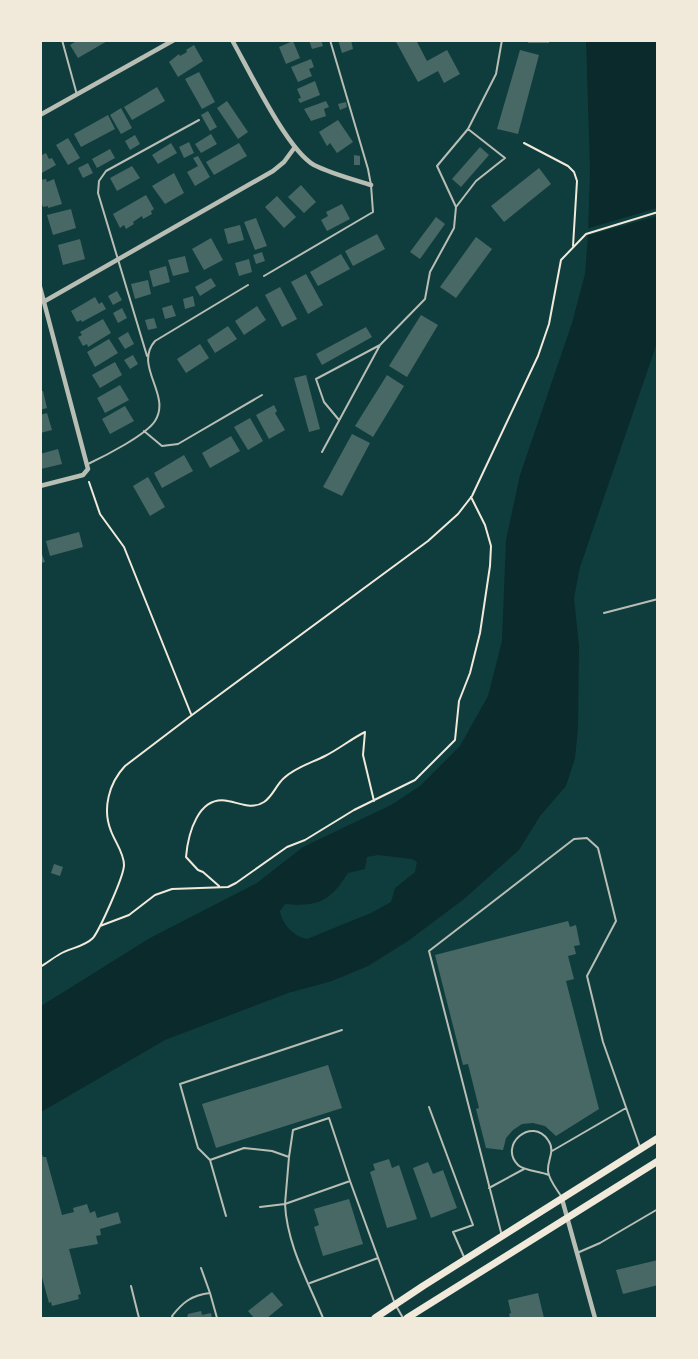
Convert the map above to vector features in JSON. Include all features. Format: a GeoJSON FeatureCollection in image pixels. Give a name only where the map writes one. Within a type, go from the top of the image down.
{"type":"FeatureCollection","features":[{"type":"Feature","properties":{"kind":"main road"},"geometry":{"type":"LineString","coordinates":[[375,1318],[657,1138]]}},
{"type":"Feature","properties":{"kind":"main road"},"geometry":{"type":"LineString","coordinates":[[407,1318],[657,1161]]}},
{"type":"Feature","properties":{"kind":"street"},"geometry":{"type":"LineString","coordinates":[[40,115],[174,40]]}},
{"type":"Feature","properties":{"kind":"street"},"geometry":{"type":"LineString","coordinates":[[232,40],[277,120],[295,147],[314,164],[342,177],[371,185]]}},
{"type":"Feature","properties":{"kind":"street"},"geometry":{"type":"LineString","coordinates":[[45,301],[273,171],[284,162],[295,147]]}},
{"type":"Feature","properties":{"kind":"street"},"geometry":{"type":"LineString","coordinates":[[40,287],[88,464],[87,472],[83,475],[40,486]]}},
{"type":"Feature","properties":{"kind":"street"},"geometry":{"type":"LineString","coordinates":[[562,1198],[595,1318]]}},
{"type":"Feature","properties":{"kind":"lane"},"geometry":{"type":"LineString","coordinates":[[62,40],[76,95]]}},
{"type":"Feature","properties":{"kind":"lane"},"geometry":{"type":"LineString","coordinates":[[264,276],[373,212],[371,185],[330,40]]}},
{"type":"Feature","properties":{"kind":"lane"},"geometry":{"type":"LineString","coordinates":[[322,452],[380,345],[425,299],[430,272],[454,228],[456,207],[437,166],[468,129],[496,74],[502,40]]}},
{"type":"Feature","properties":{"kind":"lane"},"geometry":{"type":"LineString","coordinates":[[88,464],[144,431],[154,423],[159,413],[158,397],[147,356],[97,186],[101,175],[199,120]]}},
{"type":"Feature","properties":{"kind":"lane"},"geometry":{"type":"LineString","coordinates":[[456,207],[476,182],[506,158],[468,129]]}},
{"type":"Feature","properties":{"kind":"lane"},"geometry":{"type":"LineString","coordinates":[[147,356],[149,348],[155,341],[248,285]]}},
{"type":"Feature","properties":{"kind":"lane"},"geometry":{"type":"LineString","coordinates":[[339,420],[324,402],[316,379],[380,345]]}},
{"type":"Feature","properties":{"kind":"lane"},"geometry":{"type":"LineString","coordinates":[[144,431],[162,446],[178,444],[262,395]]}},
{"type":"Feature","properties":{"kind":"lane"},"geometry":{"type":"LineString","coordinates":[[657,474],[657,479]]}},
{"type":"Feature","properties":{"kind":"lane"},"geometry":{"type":"LineString","coordinates":[[604,613],[657,599]]}},
{"type":"Feature","properties":{"kind":"lane"},"geometry":{"type":"LineString","coordinates":[[502,1236],[429,951],[574,839],[587,838],[598,848],[616,921],[587,976],[603,1042],[641,1149]]}},
{"type":"Feature","properties":{"kind":"lane"},"geometry":{"type":"LineString","coordinates":[[226,1216],[210,1160],[198,1148],[180,1084],[342,1030]]}},
{"type":"Feature","properties":{"kind":"lane"},"geometry":{"type":"LineString","coordinates":[[429,1107],[473,1225],[453,1232],[466,1260]]}},
{"type":"Feature","properties":{"kind":"lane"},"geometry":{"type":"LineString","coordinates":[[562,1198],[549,1175],[547,1163],[552,1151],[626,1107]]}},
{"type":"Feature","properties":{"kind":"lane"},"geometry":{"type":"LineString","coordinates":[[323,1318],[293,1248],[286,1225],[285,1204],[293,1130],[329,1119],[378,1258],[402,1318]]}},
{"type":"Feature","properties":{"kind":"lane"},"geometry":{"type":"LineString","coordinates":[[549,1175],[536,1170],[524,1169],[518,1165],[512,1153],[515,1140],[525,1132],[538,1132],[548,1139],[552,1151]]}},
{"type":"Feature","properties":{"kind":"lane"},"geometry":{"type":"LineString","coordinates":[[210,1160],[244,1148],[272,1151],[289,1157]]}},
{"type":"Feature","properties":{"kind":"lane"},"geometry":{"type":"LineString","coordinates":[[489,1188],[524,1169]]}},
{"type":"Feature","properties":{"kind":"lane"},"geometry":{"type":"LineString","coordinates":[[260,1207],[285,1204],[350,1181]]}},
{"type":"Feature","properties":{"kind":"lane"},"geometry":{"type":"LineString","coordinates":[[577,1253],[600,1243],[657,1209]]}},
{"type":"Feature","properties":{"kind":"lane"},"geometry":{"type":"LineString","coordinates":[[309,1283],[378,1258]]}},
{"type":"Feature","properties":{"kind":"lane"},"geometry":{"type":"LineString","coordinates":[[201,1268],[217,1318]]}},
{"type":"Feature","properties":{"kind":"lane"},"geometry":{"type":"LineString","coordinates":[[131,1286],[139,1318]]}},
{"type":"Feature","properties":{"kind":"lane"},"geometry":{"type":"LineString","coordinates":[[173,1318],[172,1316],[184,1301],[199,1294],[210,1293]]}},
{"type":"Feature","properties":{"kind":"path"},"geometry":{"type":"LineString","coordinates":[[524,143],[568,166],[574,172],[577,181],[573,246]]}},
{"type":"Feature","properties":{"kind":"path"},"geometry":{"type":"LineString","coordinates":[[40,967],[57,955],[90,941],[100,926],[123,872],[123,857],[108,820],[108,802],[114,782],[125,766],[428,541],[458,514],[471,497],[538,356],[549,324],[561,260],[586,234],[657,212]]}},
{"type":"Feature","properties":{"kind":"path"},"geometry":{"type":"LineString","coordinates":[[83,475],[92,484],[100,514],[124,546],[192,715]]}},
{"type":"Feature","properties":{"kind":"path"},"geometry":{"type":"LineString","coordinates":[[100,926],[129,915],[155,895],[172,889],[228,887],[236,883],[287,847],[305,840],[347,814],[415,780],[455,740],[459,701],[471,673],[480,633],[490,566],[491,546],[485,525],[471,497]]}},
{"type":"Feature","properties":{"kind":"path"},"geometry":{"type":"LineString","coordinates":[[220,887],[204,872],[198,870],[186,856],[193,825],[202,810],[212,802],[225,800],[249,806],[262,804],[274,793],[282,779],[292,772],[328,755],[365,732],[363,755],[374,801]]}},
{"type":"Feature","properties":{"kind":"water"},"geometry":{"type":"Polygon","coordinates":[[[586,41],[657,41],[657,343],[580,567],[574,598],[579,646],[578,728],[575,758],[566,786],[540,816],[519,850],[464,899],[408,941],[368,966],[332,981],[288,993],[165,1040],[41,1112],[41,1006],[150,938],[257,883],[303,847],[391,805],[420,786],[460,746],[488,696],[502,641],[506,540],[520,475],[572,323],[585,274],[590,169],[586,41]],[[378,855],[367,857],[365,869],[348,873],[329,896],[315,903],[285,904],[280,911],[283,920],[289,929],[307,939],[371,913],[391,902],[395,888],[415,872],[417,862],[412,859],[378,855]]]}},
{"type":"Feature","properties":{"kind":"pier"},"geometry":{"type":"Polygon","coordinates":[[[657,208],[657,216],[586,236],[586,229],[657,208]]]}},
{"type":"Feature","properties":{"kind":"building"},"geometry":{"type":"Polygon","coordinates":[[[78,40],[109,40],[78,58],[70,45],[78,40]]]}},
{"type":"Feature","properties":{"kind":"building"},"geometry":{"type":"Polygon","coordinates":[[[309,40],[321,40],[323,46],[312,49],[309,40]]]}},
{"type":"Feature","properties":{"kind":"building"},"geometry":{"type":"Polygon","coordinates":[[[338,40],[351,40],[353,49],[342,53],[338,40]]]}},
{"type":"Feature","properties":{"kind":"building"},"geometry":{"type":"Polygon","coordinates":[[[395,40],[416,40],[427,61],[447,50],[460,74],[444,83],[438,71],[418,82],[395,40]]]}},
{"type":"Feature","properties":{"kind":"building"},"geometry":{"type":"Polygon","coordinates":[[[528,40],[549,40],[549,43],[528,43],[528,40]]]}},
{"type":"Feature","properties":{"kind":"building"},"geometry":{"type":"Polygon","coordinates":[[[293,41],[300,58],[286,64],[279,47],[293,41]]]}},
{"type":"Feature","properties":{"kind":"building"},"geometry":{"type":"Polygon","coordinates":[[[194,45],[203,61],[178,77],[169,62],[179,54],[180,56],[187,52],[186,50],[194,45]]]}},
{"type":"Feature","properties":{"kind":"building"},"geometry":{"type":"Polygon","coordinates":[[[520,50],[539,55],[518,134],[497,129],[520,50]]]}},
{"type":"Feature","properties":{"kind":"building"},"geometry":{"type":"Polygon","coordinates":[[[311,59],[314,67],[309,69],[312,76],[298,82],[291,67],[311,59]]]}},
{"type":"Feature","properties":{"kind":"building"},"geometry":{"type":"Polygon","coordinates":[[[199,72],[215,102],[202,109],[185,79],[199,72]]]}},
{"type":"Feature","properties":{"kind":"building"},"geometry":{"type":"Polygon","coordinates":[[[315,81],[320,95],[300,103],[298,99],[301,98],[297,89],[315,81]]]}},
{"type":"Feature","properties":{"kind":"building"},"geometry":{"type":"Polygon","coordinates":[[[157,87],[165,101],[132,120],[124,107],[157,87]]]}},
{"type":"Feature","properties":{"kind":"building"},"geometry":{"type":"Polygon","coordinates":[[[227,101],[248,132],[238,139],[217,108],[227,101]]]}},
{"type":"Feature","properties":{"kind":"building"},"geometry":{"type":"Polygon","coordinates":[[[326,101],[329,107],[324,109],[326,116],[311,121],[304,109],[326,101]]]}},
{"type":"Feature","properties":{"kind":"building"},"geometry":{"type":"Polygon","coordinates":[[[346,102],[347,107],[340,110],[338,104],[346,102]]]}},
{"type":"Feature","properties":{"kind":"building"},"geometry":{"type":"Polygon","coordinates":[[[121,108],[132,128],[121,134],[110,115],[121,108]]]}},
{"type":"Feature","properties":{"kind":"building"},"geometry":{"type":"Polygon","coordinates":[[[208,111],[217,127],[210,131],[201,115],[208,111]]]}},
{"type":"Feature","properties":{"kind":"building"},"geometry":{"type":"Polygon","coordinates":[[[108,115],[115,129],[81,147],[74,134],[108,115]]]}},
{"type":"Feature","properties":{"kind":"building"},"geometry":{"type":"Polygon","coordinates":[[[338,120],[353,142],[337,153],[330,143],[327,146],[319,132],[338,120]]]}},
{"type":"Feature","properties":{"kind":"building"},"geometry":{"type":"Polygon","coordinates":[[[211,134],[217,144],[201,153],[195,144],[211,134]]]}},
{"type":"Feature","properties":{"kind":"building"},"geometry":{"type":"Polygon","coordinates":[[[135,135],[140,144],[130,150],[125,141],[135,135]]]}},
{"type":"Feature","properties":{"kind":"building"},"geometry":{"type":"Polygon","coordinates":[[[68,138],[80,158],[68,165],[56,145],[68,138]]]}},
{"type":"Feature","properties":{"kind":"building"},"geometry":{"type":"Polygon","coordinates":[[[189,142],[194,153],[184,158],[179,147],[189,142]]]}},
{"type":"Feature","properties":{"kind":"building"},"geometry":{"type":"Polygon","coordinates":[[[171,143],[177,153],[158,164],[152,155],[171,143]]]}},
{"type":"Feature","properties":{"kind":"building"},"geometry":{"type":"Polygon","coordinates":[[[239,143],[247,156],[214,175],[206,162],[239,143]]]}},
{"type":"Feature","properties":{"kind":"building"},"geometry":{"type":"Polygon","coordinates":[[[480,147],[489,155],[461,187],[452,179],[480,147]]]}},
{"type":"Feature","properties":{"kind":"building"},"geometry":{"type":"Polygon","coordinates":[[[110,149],[115,158],[97,168],[92,159],[110,149]]]}},
{"type":"Feature","properties":{"kind":"building"},"geometry":{"type":"Polygon","coordinates":[[[46,153],[56,165],[40,174],[40,156],[46,153]]]}},
{"type":"Feature","properties":{"kind":"building"},"geometry":{"type":"Polygon","coordinates":[[[354,155],[360,156],[360,165],[354,165],[354,155]]]}},
{"type":"Feature","properties":{"kind":"building"},"geometry":{"type":"Polygon","coordinates":[[[198,156],[210,177],[195,186],[187,172],[198,166],[193,158],[198,156]]]}},
{"type":"Feature","properties":{"kind":"building"},"geometry":{"type":"Polygon","coordinates":[[[88,163],[93,173],[83,178],[78,168],[88,163]]]}},
{"type":"Feature","properties":{"kind":"building"},"geometry":{"type":"Polygon","coordinates":[[[132,166],[140,178],[117,191],[110,178],[132,166]]]}},
{"type":"Feature","properties":{"kind":"building"},"geometry":{"type":"Polygon","coordinates":[[[539,168],[551,184],[504,222],[491,206],[539,168]]]}},
{"type":"Feature","properties":{"kind":"building"},"geometry":{"type":"Polygon","coordinates":[[[174,173],[184,193],[165,204],[152,186],[174,173]]]}},
{"type":"Feature","properties":{"kind":"building"},"geometry":{"type":"Polygon","coordinates":[[[46,179],[47,182],[54,179],[62,204],[43,207],[40,198],[40,193],[42,193],[40,180],[46,179]]]}},
{"type":"Feature","properties":{"kind":"building"},"geometry":{"type":"Polygon","coordinates":[[[301,185],[316,202],[304,213],[288,197],[301,185]]]}},
{"type":"Feature","properties":{"kind":"building"},"geometry":{"type":"Polygon","coordinates":[[[146,195],[154,209],[151,211],[152,214],[143,219],[142,216],[126,229],[124,225],[120,228],[113,214],[146,195]]]}},
{"type":"Feature","properties":{"kind":"building"},"geometry":{"type":"Polygon","coordinates":[[[277,196],[296,217],[284,228],[265,207],[277,196]]]}},
{"type":"Feature","properties":{"kind":"building"},"geometry":{"type":"Polygon","coordinates":[[[342,204],[350,219],[327,231],[321,220],[328,216],[326,212],[342,204]]]}},
{"type":"Feature","properties":{"kind":"building"},"geometry":{"type":"Polygon","coordinates":[[[71,209],[76,228],[53,235],[47,215],[71,209]]]}},
{"type":"Feature","properties":{"kind":"building"},"geometry":{"type":"Polygon","coordinates":[[[436,217],[445,224],[420,259],[410,252],[436,217]]]}},
{"type":"Feature","properties":{"kind":"building"},"geometry":{"type":"Polygon","coordinates":[[[256,218],[267,246],[255,250],[244,222],[256,218]]]}},
{"type":"Feature","properties":{"kind":"building"},"geometry":{"type":"Polygon","coordinates":[[[240,225],[244,240],[228,244],[224,229],[240,225]]]}},
{"type":"Feature","properties":{"kind":"building"},"geometry":{"type":"Polygon","coordinates":[[[377,234],[385,249],[353,266],[345,251],[377,234]]]}},
{"type":"Feature","properties":{"kind":"building"},"geometry":{"type":"Polygon","coordinates":[[[476,237],[492,249],[456,298],[440,287],[476,237]]]}},
{"type":"Feature","properties":{"kind":"building"},"geometry":{"type":"Polygon","coordinates":[[[211,238],[223,260],[204,270],[192,249],[211,238]]]}},
{"type":"Feature","properties":{"kind":"building"},"geometry":{"type":"Polygon","coordinates":[[[80,239],[85,259],[63,265],[58,245],[80,239]]]}},
{"type":"Feature","properties":{"kind":"building"},"geometry":{"type":"Polygon","coordinates":[[[262,252],[265,261],[256,264],[253,255],[262,252]]]}},
{"type":"Feature","properties":{"kind":"building"},"geometry":{"type":"Polygon","coordinates":[[[341,254],[350,269],[318,286],[310,272],[341,254]]]}},
{"type":"Feature","properties":{"kind":"building"},"geometry":{"type":"Polygon","coordinates":[[[185,256],[189,272],[173,276],[168,260],[185,256]]]}},
{"type":"Feature","properties":{"kind":"building"},"geometry":{"type":"Polygon","coordinates":[[[249,259],[252,272],[239,276],[235,263],[249,259]]]}},
{"type":"Feature","properties":{"kind":"building"},"geometry":{"type":"Polygon","coordinates":[[[166,266],[170,282],[153,287],[149,271],[166,266]]]}},
{"type":"Feature","properties":{"kind":"building"},"geometry":{"type":"Polygon","coordinates":[[[306,274],[323,305],[308,314],[291,282],[306,274]]]}},
{"type":"Feature","properties":{"kind":"building"},"geometry":{"type":"Polygon","coordinates":[[[211,278],[216,286],[200,296],[195,287],[211,278]]]}},
{"type":"Feature","properties":{"kind":"building"},"geometry":{"type":"Polygon","coordinates":[[[148,280],[151,294],[135,299],[131,284],[148,280]]]}},
{"type":"Feature","properties":{"kind":"building"},"geometry":{"type":"Polygon","coordinates":[[[280,287],[297,319],[282,327],[265,295],[280,287]]]}},
{"type":"Feature","properties":{"kind":"building"},"geometry":{"type":"Polygon","coordinates":[[[117,291],[122,300],[113,305],[108,296],[117,291]]]}},
{"type":"Feature","properties":{"kind":"building"},"geometry":{"type":"Polygon","coordinates":[[[193,296],[195,306],[185,309],[183,299],[193,296]]]}},
{"type":"Feature","properties":{"kind":"building"},"geometry":{"type":"Polygon","coordinates":[[[95,297],[106,309],[82,322],[81,320],[77,322],[71,311],[95,297]]]}},
{"type":"Feature","properties":{"kind":"building"},"geometry":{"type":"Polygon","coordinates":[[[172,305],[176,316],[165,319],[162,308],[172,305]]]}},
{"type":"Feature","properties":{"kind":"building"},"geometry":{"type":"Polygon","coordinates":[[[257,306],[266,320],[244,335],[235,321],[257,306]]]}},
{"type":"Feature","properties":{"kind":"building"},"geometry":{"type":"Polygon","coordinates":[[[122,308],[127,318],[118,323],[113,313],[122,308]]]}},
{"type":"Feature","properties":{"kind":"building"},"geometry":{"type":"Polygon","coordinates":[[[421,315],[438,325],[407,377],[389,366],[421,315]]]}},
{"type":"Feature","properties":{"kind":"building"},"geometry":{"type":"Polygon","coordinates":[[[154,318],[157,328],[148,330],[145,320],[154,318]]]}},
{"type":"Feature","properties":{"kind":"building"},"geometry":{"type":"Polygon","coordinates":[[[103,319],[111,333],[88,347],[87,344],[83,346],[78,337],[82,335],[80,332],[103,319]]]}},
{"type":"Feature","properties":{"kind":"building"},"geometry":{"type":"Polygon","coordinates":[[[228,326],[237,339],[215,353],[207,340],[228,326]]]}},
{"type":"Feature","properties":{"kind":"building"},"geometry":{"type":"Polygon","coordinates":[[[366,327],[372,337],[322,365],[316,354],[366,327]]]}},
{"type":"Feature","properties":{"kind":"building"},"geometry":{"type":"Polygon","coordinates":[[[128,332],[134,344],[125,349],[118,338],[128,332]]]}},
{"type":"Feature","properties":{"kind":"building"},"geometry":{"type":"Polygon","coordinates":[[[109,339],[118,353],[95,367],[87,352],[109,339]]]}},
{"type":"Feature","properties":{"kind":"building"},"geometry":{"type":"Polygon","coordinates":[[[200,344],[209,358],[186,373],[177,359],[200,344]]]}},
{"type":"Feature","properties":{"kind":"building"},"geometry":{"type":"Polygon","coordinates":[[[133,355],[138,364],[130,369],[124,360],[133,355]]]}},
{"type":"Feature","properties":{"kind":"building"},"geometry":{"type":"Polygon","coordinates":[[[115,362],[122,375],[100,388],[92,375],[115,362]]]}},
{"type":"Feature","properties":{"kind":"building"},"geometry":{"type":"Polygon","coordinates":[[[306,375],[320,429],[309,432],[294,378],[306,375]]]}},
{"type":"Feature","properties":{"kind":"building"},"geometry":{"type":"Polygon","coordinates":[[[387,375],[404,386],[373,437],[355,426],[387,375]]]}},
{"type":"Feature","properties":{"kind":"building"},"geometry":{"type":"Polygon","coordinates":[[[120,385],[129,400],[105,413],[97,398],[120,385]]]}},
{"type":"Feature","properties":{"kind":"building"},"geometry":{"type":"Polygon","coordinates":[[[40,391],[43,391],[47,408],[40,410],[40,391]]]}},
{"type":"Feature","properties":{"kind":"building"},"geometry":{"type":"Polygon","coordinates":[[[274,405],[277,411],[275,413],[285,430],[269,439],[256,415],[274,405]]]}},
{"type":"Feature","properties":{"kind":"building"},"geometry":{"type":"Polygon","coordinates":[[[125,406],[134,421],[110,434],[102,419],[125,406]]]}},
{"type":"Feature","properties":{"kind":"building"},"geometry":{"type":"Polygon","coordinates":[[[47,413],[52,430],[40,433],[40,415],[47,413]]]}},
{"type":"Feature","properties":{"kind":"building"},"geometry":{"type":"Polygon","coordinates":[[[250,418],[263,441],[248,450],[234,427],[250,418]]]}},
{"type":"Feature","properties":{"kind":"building"},"geometry":{"type":"Polygon","coordinates":[[[352,434],[370,443],[342,496],[323,487],[352,434]]]}},
{"type":"Feature","properties":{"kind":"building"},"geometry":{"type":"Polygon","coordinates":[[[231,436],[240,451],[210,468],[202,453],[231,436]]]}},
{"type":"Feature","properties":{"kind":"building"},"geometry":{"type":"Polygon","coordinates":[[[58,449],[62,464],[41,469],[40,454],[58,449]]]}},
{"type":"Feature","properties":{"kind":"building"},"geometry":{"type":"Polygon","coordinates":[[[184,455],[193,471],[162,488],[154,473],[184,455]]]}},
{"type":"Feature","properties":{"kind":"building"},"geometry":{"type":"Polygon","coordinates":[[[148,477],[165,507],[150,516],[133,486],[148,477]]]}},
{"type":"Feature","properties":{"kind":"building"},"geometry":{"type":"Polygon","coordinates":[[[79,532],[83,547],[50,556],[46,541],[79,532]]]}},
{"type":"Feature","properties":{"kind":"building"},"geometry":{"type":"Polygon","coordinates":[[[40,549],[45,562],[40,563],[40,549]]]}},
{"type":"Feature","properties":{"kind":"building"},"geometry":{"type":"Polygon","coordinates":[[[54,864],[63,867],[60,876],[51,873],[54,864]]]}},
{"type":"Feature","properties":{"kind":"building"},"geometry":{"type":"Polygon","coordinates":[[[568,921],[570,927],[576,925],[580,945],[574,946],[576,954],[568,956],[574,979],[566,981],[599,1109],[556,1136],[545,1126],[533,1123],[522,1124],[506,1138],[503,1150],[486,1148],[468,1064],[463,1065],[435,955],[568,921]]]}},
{"type":"Feature","properties":{"kind":"building"},"geometry":{"type":"Polygon","coordinates":[[[328,1065],[342,1108],[216,1148],[202,1104],[328,1065]]]}},
{"type":"Feature","properties":{"kind":"building"},"geometry":{"type":"Polygon","coordinates":[[[40,1150],[43,1157],[46,1157],[62,1215],[74,1212],[73,1208],[87,1204],[90,1213],[95,1211],[97,1218],[118,1212],[121,1223],[100,1229],[101,1235],[96,1236],[98,1244],[69,1249],[81,1294],[78,1295],[79,1299],[52,1306],[51,1302],[49,1303],[40,1270],[40,1150]]]}},
{"type":"Feature","properties":{"kind":"building"},"geometry":{"type":"Polygon","coordinates":[[[389,1159],[392,1168],[399,1165],[417,1219],[387,1228],[370,1172],[375,1170],[373,1164],[389,1159]]]}},
{"type":"Feature","properties":{"kind":"building"},"geometry":{"type":"Polygon","coordinates":[[[428,1162],[433,1174],[443,1170],[457,1208],[431,1218],[413,1168],[428,1162]]]}},
{"type":"Feature","properties":{"kind":"building"},"geometry":{"type":"Polygon","coordinates":[[[349,1199],[363,1244],[323,1256],[314,1227],[319,1225],[314,1209],[349,1199]]]}},
{"type":"Feature","properties":{"kind":"building"},"geometry":{"type":"Polygon","coordinates":[[[658,1260],[658,1285],[623,1294],[616,1270],[658,1260]]]}},
{"type":"Feature","properties":{"kind":"building"},"geometry":{"type":"Polygon","coordinates":[[[272,1292],[283,1305],[267,1318],[254,1318],[248,1311],[272,1292]]]}},
{"type":"Feature","properties":{"kind":"building"},"geometry":{"type":"Polygon","coordinates":[[[538,1293],[544,1318],[510,1318],[508,1300],[538,1293]]]}},
{"type":"Feature","properties":{"kind":"building"},"geometry":{"type":"Polygon","coordinates":[[[201,1311],[202,1315],[211,1313],[212,1318],[187,1318],[188,1314],[201,1311]]]}}]}
